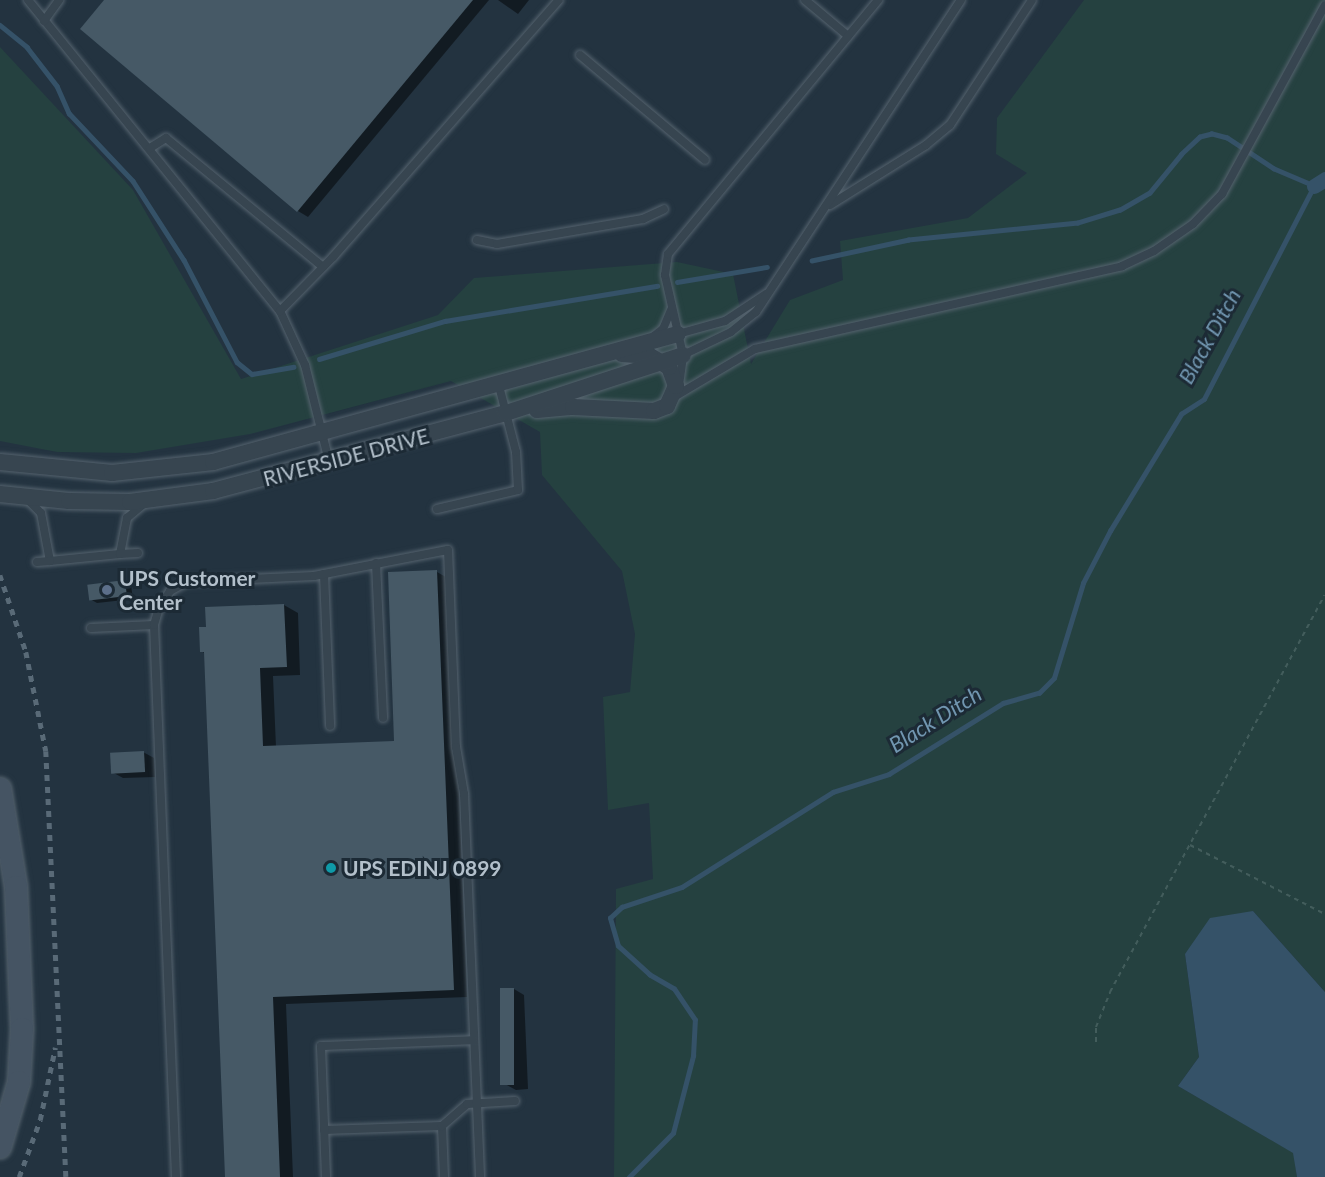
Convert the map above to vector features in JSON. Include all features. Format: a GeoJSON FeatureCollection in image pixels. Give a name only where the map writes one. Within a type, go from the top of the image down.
{"type":"FeatureCollection","features":[{"type":"Feature","properties":{"kind":"main road"},"geometry":{"type":"LineString","coordinates":[[0,789],[16,887],[22,1029],[18,1082],[0,1147]]}},
{"type":"Feature","properties":{"kind":"street","name":"RIVERSIDE DRIVE"},"geometry":{"type":"LineString","coordinates":[[0,462],[88,473],[138,473],[213,462],[499,386],[678,334]]}},
{"type":"Feature","properties":{"kind":"street"},"geometry":{"type":"LineString","coordinates":[[506,413],[573,407],[654,411],[667,406],[674,397],[672,372],[665,362],[640,354],[610,355]]}},
{"type":"Feature","properties":{"kind":"street","name":"RIVERSIDE DRIVE"},"geometry":{"type":"LineString","coordinates":[[0,494],[25,498],[148,501],[225,488],[506,413],[683,356]]}},
{"type":"Feature","properties":{"kind":"lane"},"geometry":{"type":"LineString","coordinates":[[28,0],[280,310],[305,365],[330,461]]}},
{"type":"Feature","properties":{"kind":"lane"},"geometry":{"type":"LineString","coordinates":[[44,21],[59,0]]}},
{"type":"Feature","properties":{"kind":"lane"},"geometry":{"type":"LineString","coordinates":[[280,310],[323,267],[559,0]]}},
{"type":"Feature","properties":{"kind":"lane"},"geometry":{"type":"LineString","coordinates":[[805,0],[848,36]]}},
{"type":"Feature","properties":{"kind":"lane"},"geometry":{"type":"LineString","coordinates":[[674,397],[683,356],[671,309],[665,268],[671,248],[878,0]]}},
{"type":"Feature","properties":{"kind":"lane"},"geometry":{"type":"LineString","coordinates":[[683,356],[740,326],[756,312],[961,0]]}},
{"type":"Feature","properties":{"kind":"lane"},"geometry":{"type":"LineString","coordinates":[[827,207],[926,145],[950,125],[1032,0]]}},
{"type":"Feature","properties":{"kind":"lane"},"geometry":{"type":"LineString","coordinates":[[674,397],[755,349],[1122,266],[1154,251],[1193,224],[1222,194],[1325,5]]}},
{"type":"Feature","properties":{"kind":"lane"},"geometry":{"type":"LineString","coordinates":[[580,55],[705,160]]}},
{"type":"Feature","properties":{"kind":"lane"},"geometry":{"type":"LineString","coordinates":[[150,148],[166,138],[323,267]]}},
{"type":"Feature","properties":{"kind":"lane"},"geometry":{"type":"LineString","coordinates":[[477,240],[497,244],[643,219],[664,209]]}},
{"type":"Feature","properties":{"kind":"lane"},"geometry":{"type":"LineString","coordinates":[[678,334],[725,321],[771,290]]}},
{"type":"Feature","properties":{"kind":"lane"},"geometry":{"type":"LineString","coordinates":[[641,343],[663,329],[671,309]]}},
{"type":"Feature","properties":{"kind":"lane"},"geometry":{"type":"LineString","coordinates":[[437,509],[518,490],[516,452],[499,386]]}},
{"type":"Feature","properties":{"kind":"lane"},"geometry":{"type":"LineString","coordinates":[[25,498],[41,513],[50,561]]}},
{"type":"Feature","properties":{"kind":"lane"},"geometry":{"type":"LineString","coordinates":[[120,554],[128,518],[148,501]]}},
{"type":"Feature","properties":{"kind":"lane"},"geometry":{"type":"LineString","coordinates":[[176,1177],[154,625],[165,596],[186,582],[324,574],[448,550],[456,747],[464,794],[480,1177]]}},
{"type":"Feature","properties":{"kind":"lane"},"geometry":{"type":"LineString","coordinates":[[37,562],[138,553]]}},
{"type":"Feature","properties":{"kind":"lane"},"geometry":{"type":"LineString","coordinates":[[376,563],[382,718]]}},
{"type":"Feature","properties":{"kind":"lane"},"geometry":{"type":"LineString","coordinates":[[324,574],[330,726]]}},
{"type":"Feature","properties":{"kind":"lane"},"geometry":{"type":"LineString","coordinates":[[91,628],[154,625]]}},
{"type":"Feature","properties":{"kind":"lane"},"geometry":{"type":"LineString","coordinates":[[326,1177],[321,1046],[474,1040]]}},
{"type":"Feature","properties":{"kind":"lane"},"geometry":{"type":"LineString","coordinates":[[324,1130],[442,1126],[463,1106],[515,1101]]}},
{"type":"Feature","properties":{"kind":"lane"},"geometry":{"type":"LineString","coordinates":[[442,1126],[444,1177]]}},
{"type":"Feature","properties":{"kind":"path"},"geometry":{"type":"LineString","coordinates":[[1096,1042],[1096,1027],[1110,992],[1325,595]]}},
{"type":"Feature","properties":{"kind":"path"},"geometry":{"type":"LineString","coordinates":[[1190,845],[1325,914]]}},
{"type":"Feature","properties":{"kind":"green space"},"geometry":{"type":"Polygon","coordinates":[[[1084,0],[1325,0],[1325,992],[1253,911],[1185,954],[1199,1057],[1178,1086],[1294,1153],[1297,1177],[614,1177],[616,889],[653,879],[649,803],[608,810],[603,697],[630,692],[635,634],[622,571],[542,475],[540,432],[451,381],[250,434],[136,453],[57,452],[0,441],[0,47],[133,190],[241,379],[438,315],[474,278],[677,262],[733,274],[751,364],[790,300],[843,280],[840,241],[968,218],[1027,173],[996,154],[997,118],[1084,0]]]}},
{"type":"Feature","properties":{"kind":"water"},"geometry":{"type":"Polygon","coordinates":[[[1253,911],[1325,992],[1325,1177],[1297,1177],[1293,1153],[1178,1086],[1199,1057],[1185,954],[1210,918],[1253,911]]]}},
{"type":"Feature","properties":{"kind":"building"},"geometry":{"type":"Polygon","coordinates":[[[104,0],[473,0],[297,212],[80,29],[104,0]]]}},
{"type":"Feature","properties":{"kind":"building","name":"UPS EDINJ 0899"},"geometry":{"type":"Polygon","coordinates":[[[437,570],[454,990],[273,997],[280,1177],[225,1177],[204,652],[200,652],[199,627],[206,627],[205,607],[284,604],[287,667],[260,668],[263,746],[394,741],[388,572],[437,570]]]}},
{"type":"Feature","properties":{"kind":"building","name":"UPS Customer Center"},"geometry":{"type":"Polygon","coordinates":[[[125,580],[127,596],[89,601],[87,585],[125,580]]]}},
{"type":"Feature","properties":{"kind":"building"},"geometry":{"type":"Polygon","coordinates":[[[144,751],[145,772],[111,774],[110,753],[144,751]]]}},
{"type":"Feature","properties":{"kind":"building"},"geometry":{"type":"Polygon","coordinates":[[[500,988],[514,988],[514,1085],[500,1085],[500,988]]]}},
{"type":"Feature","properties":{"kind":"waterway"},"geometry":{"type":"LineString","coordinates":[[0,25],[27,47],[57,86],[69,113],[133,181],[184,260],[237,362],[252,374],[293,367]]}},
{"type":"Feature","properties":{"kind":"waterway","name":"Black Ditch"},"geometry":{"type":"LineString","coordinates":[[629,1177],[673,1133],[693,1056],[695,1020],[674,989],[650,975],[618,946],[610,918],[622,907],[682,887],[833,792],[889,774],[1003,703],[1039,693],[1054,678],[1083,583],[1110,531],[1181,414],[1204,399],[1314,186],[1274,169],[1227,138],[1212,134],[1200,137],[1182,154],[1150,193],[1120,210],[1078,223],[909,240],[812,261]]}},
{"type":"Feature","properties":{"kind":"waterway","name":"Black Ditch"},"geometry":{"type":"LineString","coordinates":[[1314,186],[1325,179]]}},
{"type":"Feature","properties":{"kind":"waterway"},"geometry":{"type":"LineString","coordinates":[[677,282],[767,267]]}},
{"type":"Feature","properties":{"kind":"waterway"},"geometry":{"type":"LineString","coordinates":[[319,359],[445,321],[657,286]]}},
{"type":"Feature","properties":{"kind":"railway"},"geometry":{"type":"LineString","coordinates":[[0,575],[26,652],[46,751],[66,1177]]}},
{"type":"Feature","properties":{"kind":"railway"},"geometry":{"type":"LineString","coordinates":[[19,1177],[40,1120],[55,1048]]}},
{"type":"Feature","properties":{"kind":"place","name":"UPS Customer Center"},"geometry":{"type":"Point","coordinates":[107,590]}},
{"type":"Feature","properties":{"kind":"place","name":"UPS EDINJ 0899"},"geometry":{"type":"Point","coordinates":[331,868]}}]}
